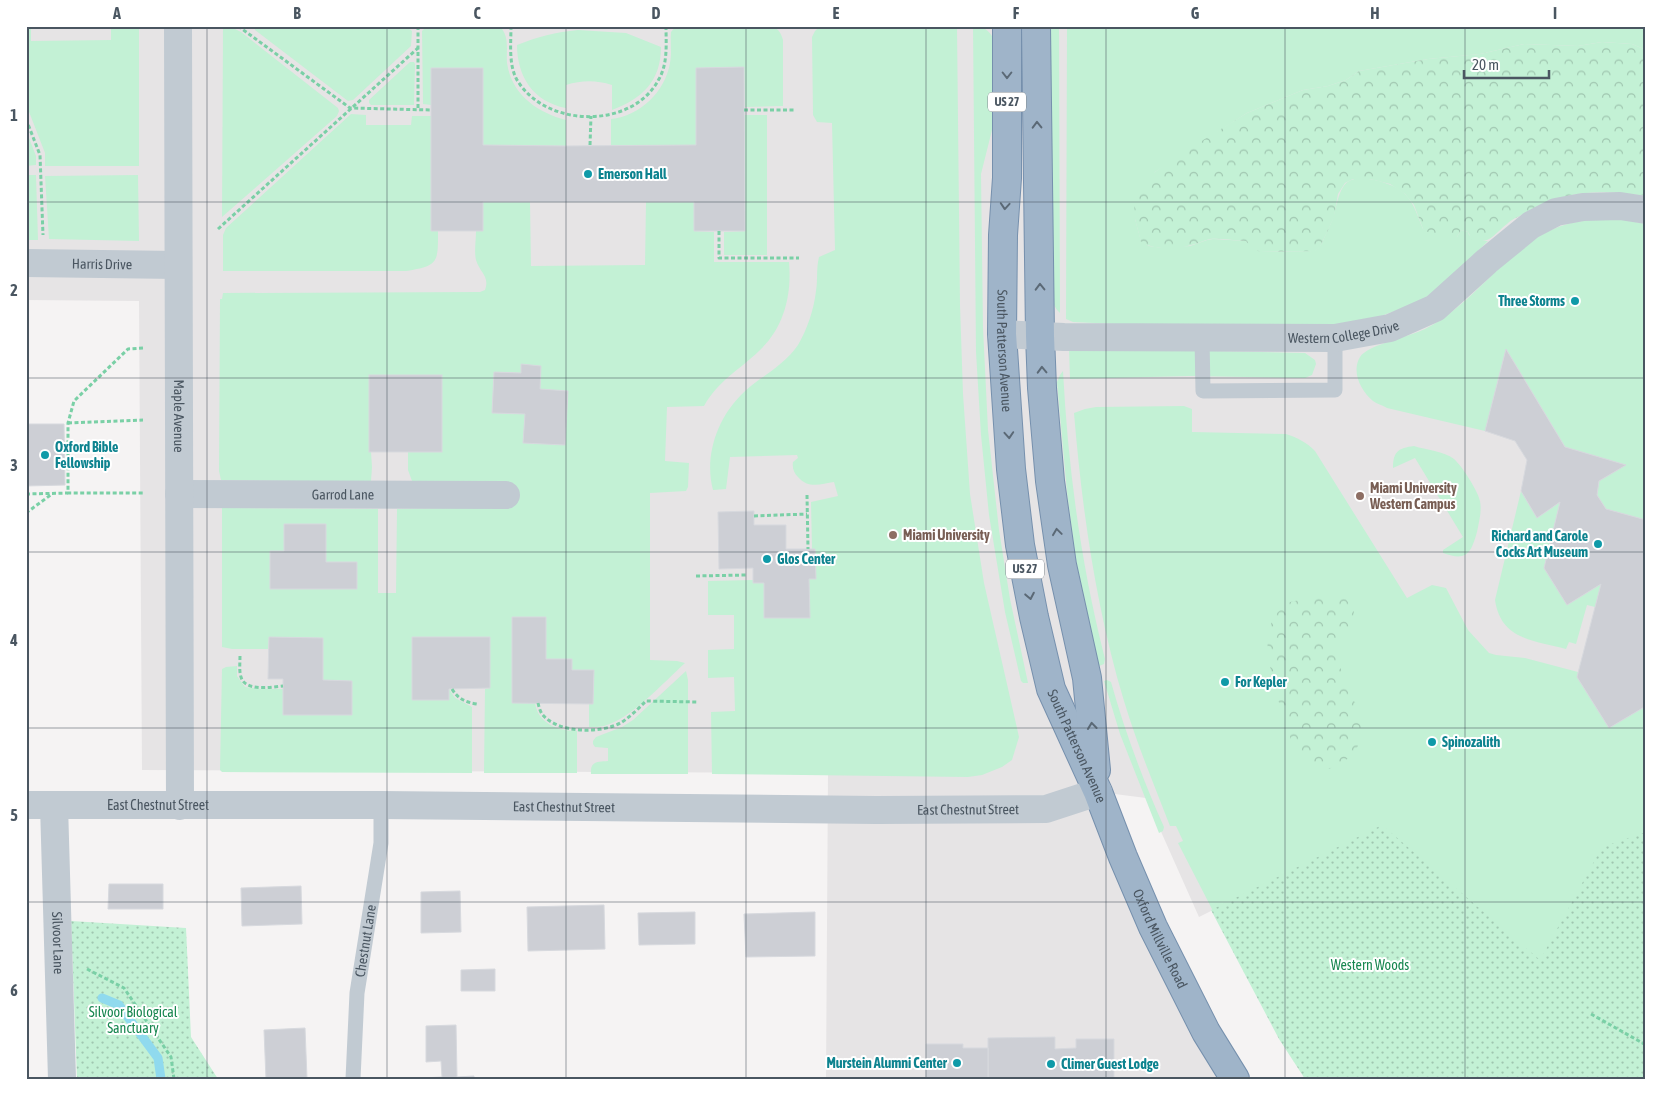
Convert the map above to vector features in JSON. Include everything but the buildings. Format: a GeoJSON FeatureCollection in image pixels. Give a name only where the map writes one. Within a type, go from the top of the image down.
{"type":"FeatureCollection","features":[{"type":"Feature","properties":{"kind":"highway","name":"South Patterson Avenue"},"geometry":{"type":"LineString","coordinates":[[1007,26],[1007,178],[1003,235],[1002,334],[1011,469],[1020,545],[1051,689],[1098,792]]}},
{"type":"Feature","properties":{"kind":"highway","name":"South Patterson Avenue"},"geometry":{"type":"LineString","coordinates":[[1036,26],[1042,388],[1050,480],[1062,566],[1087,678],[1098,792]]}},
{"type":"Feature","properties":{"kind":"highway","name":"Oxford Millville Road"},"geometry":{"type":"LineString","coordinates":[[1098,792],[1123,857],[1154,927],[1206,1032],[1235,1079]]}},
{"type":"Feature","properties":{"kind":"street","name":"Maple Avenue"},"geometry":{"type":"LineString","coordinates":[[178,26],[180,806]]}},
{"type":"Feature","properties":{"kind":"street","name":"Western College Drive"},"geometry":{"type":"LineString","coordinates":[[1002,334],[1202,338],[1335,338],[1390,328],[1435,308],[1486,261],[1531,225],[1556,212],[1583,207],[1620,206],[1646,210]]}},
{"type":"Feature","properties":{"kind":"street","name":"Harris Drive"},"geometry":{"type":"LineString","coordinates":[[35,264],[178,265]]}},
{"type":"Feature","properties":{"kind":"street","name":"Garrod Lane"},"geometry":{"type":"LineString","coordinates":[[179,494],[506,495]]}},
{"type":"Feature","properties":{"kind":"street","name":"East Chestnut Street"},"geometry":{"type":"LineString","coordinates":[[26,805],[381,805],[876,810],[1046,809],[1098,792]]}},
{"type":"Feature","properties":{"kind":"street","name":"Silvoor Lane"},"geometry":{"type":"LineString","coordinates":[[54,805],[62,1079]]}},
{"type":"Feature","properties":{"kind":"lane"},"geometry":{"type":"LineString","coordinates":[[1202,338],[1203,391],[1335,390],[1335,338]]}},
{"type":"Feature","properties":{"kind":"lane","name":"Chestnut Lane"},"geometry":{"type":"LineString","coordinates":[[353,1079],[357,993],[380,843],[381,805]]}},
{"type":"Feature","properties":{"kind":"path"},"geometry":{"type":"LineString","coordinates":[[238,26],[350,108],[431,110]]}},
{"type":"Feature","properties":{"kind":"path"},"geometry":{"type":"LineString","coordinates":[[418,26],[418,110]]}},
{"type":"Feature","properties":{"kind":"path"},"geometry":{"type":"LineString","coordinates":[[511,26],[512,62],[517,81],[530,96],[546,107],[565,114],[590,116],[612,115],[632,108],[647,96],[660,79],[666,58],[666,26]]}},
{"type":"Feature","properties":{"kind":"path"},"geometry":{"type":"LineString","coordinates":[[218,229],[418,48]]}},
{"type":"Feature","properties":{"kind":"path"},"geometry":{"type":"LineString","coordinates":[[744,110],[796,110]]}},
{"type":"Feature","properties":{"kind":"path"},"geometry":{"type":"LineString","coordinates":[[590,116],[590,145]]}},
{"type":"Feature","properties":{"kind":"path"},"geometry":{"type":"LineString","coordinates":[[26,118],[40,155],[35,264]]}},
{"type":"Feature","properties":{"kind":"path"},"geometry":{"type":"LineString","coordinates":[[719,232],[719,258],[799,258]]}},
{"type":"Feature","properties":{"kind":"path"},"geometry":{"type":"LineString","coordinates":[[68,493],[68,422],[74,401],[128,349],[143,348]]}},
{"type":"Feature","properties":{"kind":"path"},"geometry":{"type":"LineString","coordinates":[[68,422],[144,420]]}},
{"type":"Feature","properties":{"kind":"path"},"geometry":{"type":"LineString","coordinates":[[26,494],[144,493]]}},
{"type":"Feature","properties":{"kind":"path"},"geometry":{"type":"LineString","coordinates":[[26,513],[52,494]]}},
{"type":"Feature","properties":{"kind":"path"},"geometry":{"type":"LineString","coordinates":[[807,495],[808,549]]}},
{"type":"Feature","properties":{"kind":"path"},"geometry":{"type":"LineString","coordinates":[[754,516],[807,514]]}},
{"type":"Feature","properties":{"kind":"path"},"geometry":{"type":"LineString","coordinates":[[696,576],[746,575]]}},
{"type":"Feature","properties":{"kind":"path"},"geometry":{"type":"LineString","coordinates":[[240,656],[240,676],[248,685],[257,687],[283,686]]}},
{"type":"Feature","properties":{"kind":"path"},"geometry":{"type":"LineString","coordinates":[[452,689],[457,697],[477,704]]}},
{"type":"Feature","properties":{"kind":"path"},"geometry":{"type":"LineString","coordinates":[[538,703],[541,713],[551,721],[566,728],[604,730],[622,722],[646,701],[698,702]]}},
{"type":"Feature","properties":{"kind":"path"},"geometry":{"type":"LineString","coordinates":[[59,955],[124,988],[171,1057],[174,1079]]}},
{"type":"Feature","properties":{"kind":"path"},"geometry":{"type":"LineString","coordinates":[[1591,1014],[1646,1044]]}},
{"type":"Feature","properties":{"kind":"shaded area","name":"Miami University"},"geometry":{"type":"Polygon","coordinates":[[[26,26],[1646,26],[1646,1079],[1305,1079],[1213,910],[1199,917],[1146,798],[1099,792],[1235,1079],[826,1079],[828,773],[142,770],[139,301],[26,300],[26,26]]]}},
{"type":"Feature","properties":{"kind":"green space"},"geometry":{"type":"Polygon","coordinates":[[[26,26],[31,26],[31,41],[111,40],[111,26],[139,26],[139,166],[45,166],[45,153],[26,104],[26,26]]]}},
{"type":"Feature","properties":{"kind":"green space"},"geometry":{"type":"Polygon","coordinates":[[[223,26],[241,32],[338,108],[339,111],[337,116],[222,217],[223,26]]]}},
{"type":"Feature","properties":{"kind":"green space"},"geometry":{"type":"Polygon","coordinates":[[[254,26],[405,26],[412,31],[411,46],[353,100],[348,101],[255,30],[254,26]]]}},
{"type":"Feature","properties":{"kind":"green space"},"geometry":{"type":"Polygon","coordinates":[[[427,26],[499,26],[505,34],[507,63],[514,84],[520,93],[536,107],[555,117],[566,120],[566,146],[483,145],[483,68],[431,68],[431,105],[423,104],[422,31],[427,26]]]}},
{"type":"Feature","properties":{"kind":"green space"},"geometry":{"type":"Polygon","coordinates":[[[676,26],[775,27],[783,40],[783,106],[745,107],[744,67],[697,68],[696,145],[611,145],[611,119],[622,117],[641,108],[650,101],[663,84],[670,63],[671,32],[676,26]]]}},
{"type":"Feature","properties":{"kind":"green space"},"geometry":{"type":"Polygon","coordinates":[[[820,26],[957,26],[960,305],[963,394],[970,494],[984,583],[1019,737],[1012,760],[1002,767],[982,775],[968,777],[712,774],[711,712],[735,711],[734,677],[708,678],[708,650],[734,649],[734,615],[708,615],[708,581],[753,580],[753,583],[764,583],[764,618],[809,617],[809,579],[816,579],[815,549],[812,549],[811,502],[838,496],[834,482],[810,484],[798,477],[794,472],[793,466],[793,462],[798,458],[797,455],[730,457],[726,489],[713,490],[710,465],[715,439],[725,415],[741,395],[785,360],[798,345],[814,305],[819,257],[835,250],[832,123],[817,122],[813,115],[812,37],[820,26]]]}},
{"type":"Feature","properties":{"kind":"green space"},"geometry":{"type":"Polygon","coordinates":[[[973,26],[981,27],[987,31],[996,43],[996,114],[981,174],[983,328],[988,430],[999,530],[1010,599],[1028,683],[1021,681],[1005,612],[989,515],[981,435],[976,352],[973,26]]]}},
{"type":"Feature","properties":{"kind":"green space"},"geometry":{"type":"Polygon","coordinates":[[[1050,26],[1059,26],[1060,313],[1055,307],[1052,295],[1050,26]]]}},
{"type":"Feature","properties":{"kind":"green space"},"geometry":{"type":"Polygon","coordinates":[[[1067,26],[1646,26],[1646,50],[1632,44],[1602,42],[1578,46],[1524,44],[1480,54],[1428,59],[1359,71],[1346,80],[1328,86],[1303,90],[1247,113],[1155,172],[1135,219],[1141,241],[1149,246],[1162,248],[1190,246],[1213,239],[1246,241],[1260,252],[1314,251],[1321,245],[1331,223],[1342,189],[1351,180],[1358,178],[1389,184],[1404,193],[1416,211],[1423,229],[1457,237],[1461,230],[1468,232],[1469,235],[1478,241],[1488,241],[1454,275],[1420,302],[1367,321],[1332,327],[1199,328],[1073,322],[1066,319],[1067,26]]]}},
{"type":"Feature","properties":{"kind":"green space"},"geometry":{"type":"Polygon","coordinates":[[[578,30],[626,33],[661,47],[658,70],[648,87],[623,106],[612,110],[612,85],[606,83],[589,81],[566,85],[566,108],[554,105],[536,94],[529,86],[520,67],[517,45],[547,35],[578,30]]]}},
{"type":"Feature","properties":{"kind":"green space"},"geometry":{"type":"Polygon","coordinates":[[[1602,42],[1632,44],[1646,50],[1646,196],[1598,192],[1583,193],[1553,200],[1511,221],[1488,240],[1478,241],[1472,240],[1468,232],[1461,230],[1457,237],[1452,239],[1428,232],[1423,229],[1414,205],[1405,194],[1390,184],[1370,179],[1353,179],[1345,183],[1338,194],[1334,217],[1320,247],[1315,251],[1260,252],[1246,241],[1219,239],[1210,239],[1185,247],[1172,248],[1153,247],[1141,242],[1135,219],[1134,201],[1141,188],[1155,172],[1174,158],[1247,113],[1303,90],[1328,86],[1346,80],[1359,71],[1428,59],[1480,54],[1524,44],[1578,46],[1602,42]]]}},
{"type":"Feature","properties":{"kind":"green space"},"geometry":{"type":"Polygon","coordinates":[[[410,62],[415,64],[414,105],[371,105],[369,100],[410,62]]]}},
{"type":"Feature","properties":{"kind":"green space"},"geometry":{"type":"Polygon","coordinates":[[[351,114],[366,115],[366,125],[411,125],[412,116],[431,116],[431,231],[438,231],[438,250],[434,261],[425,267],[406,271],[223,271],[223,235],[226,228],[351,114]]]}},
{"type":"Feature","properties":{"kind":"green space"},"geometry":{"type":"Polygon","coordinates":[[[744,115],[767,115],[767,255],[724,255],[724,232],[745,231],[744,115]]]}},
{"type":"Feature","properties":{"kind":"green space"},"geometry":{"type":"Polygon","coordinates":[[[26,130],[36,156],[36,165],[26,166],[26,130]]]}},
{"type":"Feature","properties":{"kind":"green space"},"geometry":{"type":"Polygon","coordinates":[[[26,175],[36,175],[38,240],[26,240],[26,175]]]}},
{"type":"Feature","properties":{"kind":"green space"},"geometry":{"type":"Polygon","coordinates":[[[138,175],[139,241],[49,239],[45,176],[138,175]]]}},
{"type":"Feature","properties":{"kind":"green space"},"geometry":{"type":"Polygon","coordinates":[[[483,202],[530,202],[531,266],[645,265],[646,202],[694,202],[694,231],[714,232],[714,262],[789,262],[790,274],[787,299],[780,321],[768,342],[722,382],[704,406],[667,407],[665,461],[689,463],[688,487],[686,491],[650,493],[650,660],[685,663],[647,699],[625,716],[604,726],[589,727],[589,704],[593,703],[594,670],[572,670],[572,659],[546,659],[512,617],[512,703],[535,703],[540,716],[550,725],[563,730],[577,731],[577,773],[484,773],[485,689],[490,688],[490,638],[413,637],[449,700],[449,689],[455,698],[472,707],[472,773],[222,772],[220,770],[222,669],[237,666],[237,676],[245,687],[283,689],[283,715],[352,715],[352,681],[323,680],[323,638],[269,637],[268,649],[232,649],[222,647],[222,508],[378,509],[378,593],[396,593],[397,509],[512,507],[412,481],[408,470],[408,452],[441,452],[442,375],[369,375],[371,481],[221,480],[219,471],[220,299],[222,299],[223,293],[480,292],[485,290],[486,281],[476,260],[475,246],[476,231],[483,231],[483,202]],[[521,365],[521,373],[494,372],[492,413],[525,414],[524,443],[565,444],[567,391],[540,389],[541,366],[521,365]],[[270,551],[270,589],[357,588],[326,562],[284,551],[270,551]]]}},
{"type":"Feature","properties":{"kind":"green space"},"geometry":{"type":"Polygon","coordinates":[[[1599,219],[1625,220],[1646,224],[1646,520],[1606,509],[1597,495],[1599,481],[1625,465],[1565,447],[1506,349],[1485,431],[1387,408],[1369,397],[1361,387],[1357,375],[1357,363],[1364,353],[1380,345],[1425,329],[1444,318],[1461,305],[1524,246],[1561,226],[1599,219]]]}},
{"type":"Feature","properties":{"kind":"green space"},"geometry":{"type":"Polygon","coordinates":[[[1069,349],[1305,353],[1315,360],[1316,364],[1312,375],[1305,378],[1191,376],[1070,379],[1069,349]]]}},
{"type":"Feature","properties":{"kind":"green space"},"geometry":{"type":"Polygon","coordinates":[[[1063,371],[1068,444],[1082,552],[1105,659],[1104,664],[1099,666],[1076,560],[1067,492],[1057,382],[1063,371]]]}},
{"type":"Feature","properties":{"kind":"green space"},"geometry":{"type":"Polygon","coordinates":[[[1184,406],[1192,409],[1192,432],[1286,434],[1308,445],[1315,451],[1407,598],[1432,585],[1446,588],[1468,630],[1489,653],[1525,658],[1578,672],[1577,677],[1609,728],[1646,706],[1646,880],[1558,1018],[1231,946],[1178,843],[1183,841],[1176,826],[1170,826],[1140,749],[1124,701],[1098,595],[1081,486],[1074,413],[1096,407],[1184,406]]]}},
{"type":"Feature","properties":{"kind":"green space"},"geometry":{"type":"Polygon","coordinates":[[[1414,446],[1440,452],[1454,459],[1469,479],[1479,497],[1481,509],[1477,532],[1473,545],[1467,554],[1463,556],[1451,556],[1443,553],[1443,550],[1463,537],[1415,458],[1393,468],[1395,455],[1404,448],[1414,446]]]}},
{"type":"Feature","properties":{"kind":"green space"},"geometry":{"type":"Polygon","coordinates":[[[1521,491],[1537,518],[1560,502],[1544,568],[1567,605],[1601,584],[1595,607],[1587,605],[1576,644],[1569,642],[1566,649],[1520,636],[1511,631],[1498,613],[1495,600],[1521,491]]]}},
{"type":"Feature","properties":{"kind":"green space"},"geometry":{"type":"Polygon","coordinates":[[[1323,595],[1346,599],[1354,610],[1353,628],[1339,640],[1336,655],[1350,696],[1364,714],[1364,733],[1353,756],[1329,769],[1313,766],[1295,752],[1272,681],[1267,641],[1273,616],[1290,602],[1323,595]]]}},
{"type":"Feature","properties":{"kind":"green space"},"geometry":{"type":"Polygon","coordinates":[[[686,671],[688,680],[688,774],[591,774],[593,764],[608,761],[608,748],[595,747],[593,744],[596,737],[622,727],[633,720],[686,671]]]}},
{"type":"Feature","properties":{"kind":"green space"},"geometry":{"type":"Polygon","coordinates":[[[1104,681],[1111,682],[1135,756],[1164,827],[1163,831],[1159,833],[1120,734],[1104,681]]]}},
{"type":"Feature","properties":{"kind":"green space","name":"Western Woods"},"geometry":{"type":"Polygon","coordinates":[[[1382,825],[1540,960],[1602,847],[1646,832],[1646,1079],[1305,1079],[1279,1039],[1211,910],[1382,825]]]}},
{"type":"Feature","properties":{"kind":"green space","name":"Silvoor Biological Sanctuary"},"geometry":{"type":"Polygon","coordinates":[[[71,921],[186,928],[191,1037],[218,1079],[77,1079],[71,921]]]}},
{"type":"Feature","properties":{"kind":"waterway"},"geometry":{"type":"LineString","coordinates":[[102,998],[119,1005],[158,1058],[161,1079]]}},
{"type":"Feature","properties":{"kind":"place","name":"Emerson Hall"},"geometry":{"type":"Point","coordinates":[588,174]}},
{"type":"Feature","properties":{"kind":"place","name":"Three Storms"},"geometry":{"type":"Point","coordinates":[1575,301]}},
{"type":"Feature","properties":{"kind":"place","name":"Oxford Bible Fellowship"},"geometry":{"type":"Point","coordinates":[45,455]}},
{"type":"Feature","properties":{"kind":"place","name":"Miami University Western Campus"},"geometry":{"type":"Point","coordinates":[1360,496]}},
{"type":"Feature","properties":{"kind":"place","name":"Miami University"},"geometry":{"type":"Point","coordinates":[893,535]}},
{"type":"Feature","properties":{"kind":"place","name":"Richard and Carole Cocks Art Museum"},"geometry":{"type":"Point","coordinates":[1598,544]}},
{"type":"Feature","properties":{"kind":"place","name":"Glos Center"},"geometry":{"type":"Point","coordinates":[767,559]}},
{"type":"Feature","properties":{"kind":"place","name":"For Kepler"},"geometry":{"type":"Point","coordinates":[1225,682]}},
{"type":"Feature","properties":{"kind":"place","name":"Spinozalith"},"geometry":{"type":"Point","coordinates":[1432,742]}},
{"type":"Feature","properties":{"kind":"place","name":"Murstein Alumni Center"},"geometry":{"type":"Point","coordinates":[957,1063]}},
{"type":"Feature","properties":{"kind":"place","name":"Climer Guest Lodge"},"geometry":{"type":"Point","coordinates":[1051,1064]}}]}
